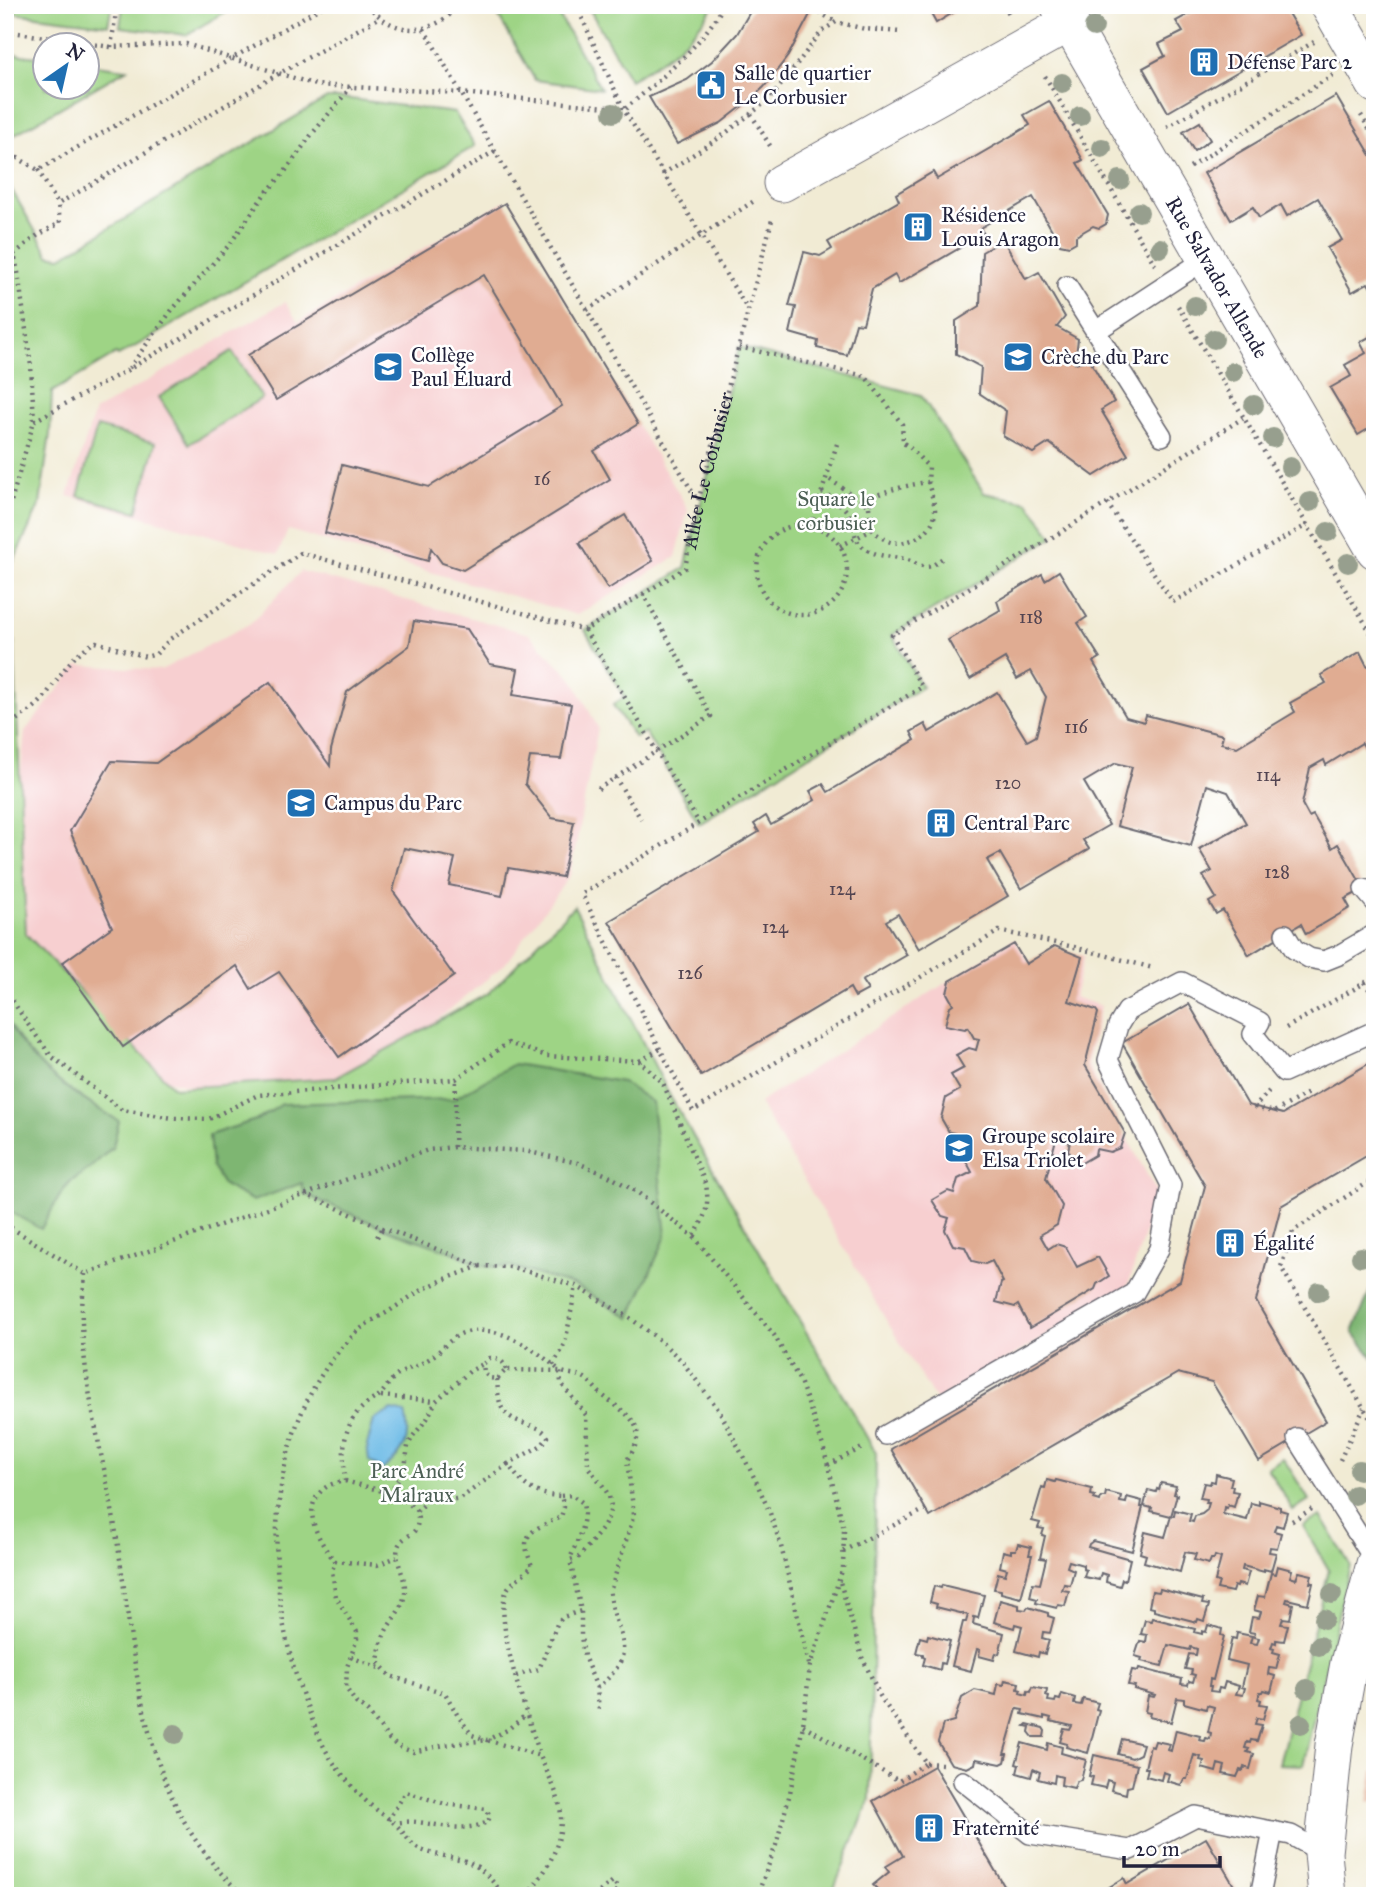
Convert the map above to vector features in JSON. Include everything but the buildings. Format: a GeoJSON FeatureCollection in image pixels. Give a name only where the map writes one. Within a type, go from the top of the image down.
{"type":"FeatureCollection","features":[{"type":"Feature","properties":{"kind":"street"},"geometry":{"type":"LineString","coordinates":[[1329,5],[1375,84]]}},
{"type":"Feature","properties":{"kind":"street"},"geometry":{"type":"LineString","coordinates":[[782,183],[1028,46],[1064,14]]}},
{"type":"Feature","properties":{"kind":"street","name":"Rue Salvador Allende"},"geometry":{"type":"LineString","coordinates":[[1064,14],[1206,259],[1363,501],[1375,550]]}},
{"type":"Feature","properties":{"kind":"street"},"geometry":{"type":"LineString","coordinates":[[1327,1896],[1324,1853],[1334,1745],[1349,1663],[1375,1563]]}},
{"type":"Feature","properties":{"kind":"lane"},"geometry":{"type":"LineString","coordinates":[[1096,331],[1206,259]]}},
{"type":"Feature","properties":{"kind":"lane"},"geometry":{"type":"LineString","coordinates":[[1068,286],[1162,436]]}},
{"type":"Feature","properties":{"kind":"lane"},"geometry":{"type":"LineString","coordinates":[[1285,934],[1294,949],[1309,958],[1324,961],[1375,933]]}},
{"type":"Feature","properties":{"kind":"lane"},"geometry":{"type":"LineString","coordinates":[[886,1435],[1134,1293],[1159,1249],[1171,1185],[1108,1060],[1118,1026],[1127,1011],[1182,982],[1260,1022],[1253,1034],[1284,1072],[1375,1031]]}},
{"type":"Feature","properties":{"kind":"lane"},"geometry":{"type":"LineString","coordinates":[[1297,1438],[1375,1563]]}},
{"type":"Feature","properties":{"kind":"lane"},"geometry":{"type":"LineString","coordinates":[[963,1781],[1030,1834],[1130,1850],[1196,1816],[1291,1835],[1324,1853]]}},
{"type":"Feature","properties":{"kind":"lane"},"geometry":{"type":"LineString","coordinates":[[1260,1896],[1273,1831]]}},
{"type":"Feature","properties":{"kind":"path"},"geometry":{"type":"LineString","coordinates":[[111,47],[117,5]]}},
{"type":"Feature","properties":{"kind":"path"},"geometry":{"type":"LineString","coordinates":[[38,170],[325,5]]}},
{"type":"Feature","properties":{"kind":"path"},"geometry":{"type":"LineString","coordinates":[[368,5],[379,18],[393,26],[408,29],[424,29],[438,24],[450,17],[460,5]]}},
{"type":"Feature","properties":{"kind":"path"},"geometry":{"type":"LineString","coordinates":[[576,5],[624,110],[748,311]]}},
{"type":"Feature","properties":{"kind":"path"},"geometry":{"type":"LineString","coordinates":[[624,110],[684,56],[716,19],[724,5]]}},
{"type":"Feature","properties":{"kind":"path"},"geometry":{"type":"LineString","coordinates":[[1004,5],[1375,640]]}},
{"type":"Feature","properties":{"kind":"path"},"geometry":{"type":"LineString","coordinates":[[813,9],[836,22],[865,29],[900,32]]}},
{"type":"Feature","properties":{"kind":"path"},"geometry":{"type":"LineString","coordinates":[[58,204],[379,18]]}},
{"type":"Feature","properties":{"kind":"path"},"geometry":{"type":"LineString","coordinates":[[663,174],[722,136],[771,98],[822,31],[836,22]]}},
{"type":"Feature","properties":{"kind":"path"},"geometry":{"type":"LineString","coordinates":[[424,29],[698,502]]}},
{"type":"Feature","properties":{"kind":"path"},"geometry":{"type":"LineString","coordinates":[[5,31],[111,47],[186,44],[316,85],[461,93],[624,110]]}},
{"type":"Feature","properties":{"kind":"path"},"geometry":{"type":"LineString","coordinates":[[1139,143],[1318,40]]}},
{"type":"Feature","properties":{"kind":"path"},"geometry":{"type":"LineString","coordinates":[[1163,184],[1337,73]]}},
{"type":"Feature","properties":{"kind":"path"},"geometry":{"type":"LineString","coordinates":[[126,371],[172,310],[230,244],[264,195],[352,87]]}},
{"type":"Feature","properties":{"kind":"path"},"geometry":{"type":"LineString","coordinates":[[587,310],[782,183],[784,169],[751,114]]}},
{"type":"Feature","properties":{"kind":"path"},"geometry":{"type":"LineString","coordinates":[[34,421],[126,371],[495,151]]}},
{"type":"Feature","properties":{"kind":"path"},"geometry":{"type":"LineString","coordinates":[[5,166],[18,158],[38,170],[58,204],[60,223],[38,235],[14,254]]}},
{"type":"Feature","properties":{"kind":"path","name":"Allée Le Corbusier"},"geometry":{"type":"LineString","coordinates":[[585,630],[685,568],[698,502],[782,183]]}},
{"type":"Feature","properties":{"kind":"path"},"geometry":{"type":"LineString","coordinates":[[5,240],[14,254],[18,272],[31,366],[34,421],[5,523]]}},
{"type":"Feature","properties":{"kind":"path"},"geometry":{"type":"LineString","coordinates":[[739,347],[865,376],[902,424],[903,443],[913,449],[929,467],[928,482],[935,511],[933,520],[926,532],[902,542],[891,542],[872,530]]}},
{"type":"Feature","properties":{"kind":"path"},"geometry":{"type":"LineString","coordinates":[[1161,970],[999,931],[694,1111],[582,894],[922,687],[892,635],[1243,418]]}},
{"type":"Feature","properties":{"kind":"path"},"geometry":{"type":"LineString","coordinates":[[811,526],[837,444]]}},
{"type":"Feature","properties":{"kind":"path"},"geometry":{"type":"LineString","coordinates":[[826,477],[869,506]]}},
{"type":"Feature","properties":{"kind":"path"},"geometry":{"type":"LineString","coordinates":[[872,530],[869,506],[873,499],[879,494],[913,483],[928,482]]}},
{"type":"Feature","properties":{"kind":"path"},"geometry":{"type":"LineString","coordinates":[[822,492],[848,512],[860,545],[879,555],[904,559],[925,567],[945,557]]}},
{"type":"Feature","properties":{"kind":"path"},"geometry":{"type":"LineString","coordinates":[[1107,503],[1173,602],[1307,525]]}},
{"type":"Feature","properties":{"kind":"path"},"geometry":{"type":"LineString","coordinates":[[793,526],[811,526],[827,533],[840,547],[845,557],[844,584],[830,605],[819,611],[803,615],[790,613],[769,601],[762,591],[757,578],[757,565],[768,539],[778,531],[793,526]]}},
{"type":"Feature","properties":{"kind":"path"},"geometry":{"type":"LineString","coordinates":[[840,547],[872,530]]}},
{"type":"Feature","properties":{"kind":"path"},"geometry":{"type":"LineString","coordinates":[[5,727],[39,703],[72,658],[83,648],[96,642],[146,657],[156,654],[170,639],[301,553],[585,630],[699,823]]}},
{"type":"Feature","properties":{"kind":"path"},"geometry":{"type":"LineString","coordinates":[[598,789],[711,716],[643,594]]}},
{"type":"Feature","properties":{"kind":"path"},"geometry":{"type":"LineString","coordinates":[[615,777],[641,819]]}},
{"type":"Feature","properties":{"kind":"path"},"geometry":{"type":"LineString","coordinates":[[1278,1033],[1375,977]]}},
{"type":"Feature","properties":{"kind":"path"},"geometry":{"type":"LineString","coordinates":[[1364,982],[1375,998]]}},
{"type":"Feature","properties":{"kind":"path"},"geometry":{"type":"LineString","coordinates":[[5,989],[51,1056],[122,1110],[173,1118],[209,1119],[258,1095],[456,1079],[508,1043],[547,1056],[640,1061],[660,1049]]}},
{"type":"Feature","properties":{"kind":"path"},"geometry":{"type":"LineString","coordinates":[[640,1061],[663,1083],[706,1185],[709,1199],[694,1237]]}},
{"type":"Feature","properties":{"kind":"path"},"geometry":{"type":"LineString","coordinates":[[454,1147],[456,1079]]}},
{"type":"Feature","properties":{"kind":"path"},"geometry":{"type":"LineString","coordinates":[[1255,1107],[1274,1112]]}},
{"type":"Feature","properties":{"kind":"path"},"geometry":{"type":"LineString","coordinates":[[85,1274],[428,1150],[454,1147],[525,1151],[578,1163],[637,1192],[694,1237],[774,1335],[800,1381],[823,1446],[844,1529],[843,1568],[810,1666],[803,1725],[790,1793],[776,1845],[757,1896]]}},
{"type":"Feature","properties":{"kind":"path"},"geometry":{"type":"LineString","coordinates":[[1375,1178],[1293,1231],[1281,1268],[1375,1427]]}},
{"type":"Feature","properties":{"kind":"path"},"geometry":{"type":"LineString","coordinates":[[304,1194],[480,1266],[512,1267],[576,1286],[630,1318],[681,1360],[719,1410],[770,1513],[781,1546],[810,1666]]}},
{"type":"Feature","properties":{"kind":"path"},"geometry":{"type":"LineString","coordinates":[[5,1224],[85,1274]]}},
{"type":"Feature","properties":{"kind":"path"},"geometry":{"type":"LineString","coordinates":[[377,1237],[383,1228]]}},
{"type":"Feature","properties":{"kind":"path"},"geometry":{"type":"LineString","coordinates":[[480,1266],[426,1288],[360,1329],[314,1387],[296,1428],[283,1476],[278,1517],[278,1574],[285,1635],[298,1683],[330,1758],[361,1797],[394,1823],[417,1848],[479,1867],[505,1896]]}},
{"type":"Feature","properties":{"kind":"path"},"geometry":{"type":"LineString","coordinates":[[85,1274],[81,1321],[88,1379],[115,1527],[140,1695],[151,1744],[166,1783],[191,1832],[224,1878],[244,1896]]}},
{"type":"Feature","properties":{"kind":"path"},"geometry":{"type":"LineString","coordinates":[[554,1366],[565,1344],[576,1286]]}},
{"type":"Feature","properties":{"kind":"path"},"geometry":{"type":"LineString","coordinates":[[345,1481],[345,1438],[355,1414],[363,1406],[380,1395],[393,1378],[434,1356],[463,1333],[496,1332],[526,1346],[554,1366],[559,1371],[561,1383],[586,1415],[588,1467],[609,1496],[611,1506],[603,1528],[579,1557],[570,1560]]}},
{"type":"Feature","properties":{"kind":"path"},"geometry":{"type":"LineString","coordinates":[[390,1493],[405,1468],[408,1446],[413,1436],[427,1419],[436,1401],[470,1371],[490,1358],[499,1359],[506,1370]]}},
{"type":"Feature","properties":{"kind":"path"},"geometry":{"type":"LineString","coordinates":[[483,1364],[484,1372],[489,1378],[497,1379]]}},
{"type":"Feature","properties":{"kind":"path"},"geometry":{"type":"LineString","coordinates":[[417,1511],[428,1501],[461,1498],[508,1464],[542,1445],[548,1437],[543,1430],[508,1417],[502,1408],[497,1379],[506,1370],[559,1371],[579,1375],[630,1416],[636,1426],[638,1439],[627,1460],[634,1515],[610,1592],[623,1639],[623,1657],[617,1669],[597,1688]]}},
{"type":"Feature","properties":{"kind":"path"},"geometry":{"type":"LineString","coordinates":[[380,1395],[436,1401]]}},
{"type":"Feature","properties":{"kind":"path"},"geometry":{"type":"LineString","coordinates":[[828,1465],[886,1435]]}},
{"type":"Feature","properties":{"kind":"path"},"geometry":{"type":"LineString","coordinates":[[508,1464],[527,1488],[549,1496],[572,1495],[583,1503],[584,1522],[570,1560],[580,1611],[584,1657],[597,1688],[598,1711]]}},
{"type":"Feature","properties":{"kind":"path"},"geometry":{"type":"LineString","coordinates":[[527,1714],[507,1730],[487,1740],[413,1752],[397,1746],[367,1711],[356,1703],[346,1688],[346,1680],[357,1632],[336,1597],[332,1571],[334,1560],[321,1542],[312,1516],[318,1495],[329,1485],[345,1481],[390,1493],[404,1499],[417,1511],[419,1521],[416,1529],[398,1547],[397,1557],[404,1574],[405,1589],[400,1610],[383,1636],[380,1647],[378,1662],[385,1671],[390,1676],[406,1682],[445,1693],[472,1735],[487,1740],[540,1756]]}},
{"type":"Feature","properties":{"kind":"path"},"geometry":{"type":"LineString","coordinates":[[525,1896],[544,1873],[553,1854],[561,1816],[557,1796],[540,1756],[505,1639],[504,1607],[509,1587],[532,1566],[526,1543],[529,1535],[561,1517],[564,1507],[561,1496]]}},
{"type":"Feature","properties":{"kind":"path"},"geometry":{"type":"LineString","coordinates":[[1292,1521],[1320,1504]]}},
{"type":"Feature","properties":{"kind":"path"},"geometry":{"type":"LineString","coordinates":[[843,1551],[926,1509]]}},
{"type":"Feature","properties":{"kind":"path"},"geometry":{"type":"LineString","coordinates":[[334,1560],[377,1564],[397,1557]]}},
{"type":"Feature","properties":{"kind":"path"},"geometry":{"type":"LineString","coordinates":[[803,1725],[899,1781],[926,1763],[881,1699],[862,1657],[839,1581]]}},
{"type":"Feature","properties":{"kind":"path"},"geometry":{"type":"LineString","coordinates":[[516,1676],[539,1668],[557,1624],[563,1617],[580,1611]]}},
{"type":"Feature","properties":{"kind":"path"},"geometry":{"type":"LineString","coordinates":[[351,1657],[385,1671]]}},
{"type":"Feature","properties":{"kind":"path"},"geometry":{"type":"LineString","coordinates":[[388,1820],[406,1792],[445,1804],[486,1809],[490,1816],[488,1822],[474,1828],[414,1821],[394,1823]]}},
{"type":"Feature","properties":{"kind":"path"},"geometry":{"type":"LineString","coordinates":[[594,1896],[613,1881],[618,1888],[614,1896]]}},
{"type":"Feature","properties":{"kind":"shaded area","name":"Collège Paul Éluard"},"geometry":{"type":"Polygon","coordinates":[[[504,201],[688,509],[676,557],[577,615],[288,530],[278,554],[68,496],[95,411],[285,302],[298,322],[504,201]]]}},
{"type":"Feature","properties":{"kind":"shaded area","name":"Campus du Parc"},"geometry":{"type":"Polygon","coordinates":[[[301,571],[529,634],[574,681],[598,728],[570,875],[505,964],[368,1077],[227,1094],[132,1072],[6,921],[25,731],[78,665],[161,670],[251,623],[301,571]]]}},
{"type":"Feature","properties":{"kind":"shaded area","name":"Groupe scolaire Elsa Triolet"},"geometry":{"type":"Polygon","coordinates":[[[1014,939],[1030,964],[1056,949],[1084,956],[1074,997],[1101,1006],[1087,1064],[1157,1193],[1127,1289],[936,1401],[759,1103],[1014,939]]]}},
{"type":"Feature","properties":{"kind":"green space"},"geometry":{"type":"Polygon","coordinates":[[[5,5],[112,5],[108,25],[5,12],[5,5]]]}},
{"type":"Feature","properties":{"kind":"green space"},"geometry":{"type":"Polygon","coordinates":[[[123,5],[237,5],[186,35],[120,27],[123,5]]]}},
{"type":"Feature","properties":{"kind":"green space"},"geometry":{"type":"Polygon","coordinates":[[[492,5],[553,5],[601,89],[535,80],[492,5]]]}},
{"type":"Feature","properties":{"kind":"green space"},"geometry":{"type":"Polygon","coordinates":[[[587,5],[714,5],[697,29],[677,48],[630,80],[587,5]]]}},
{"type":"Feature","properties":{"kind":"green space"},"geometry":{"type":"Polygon","coordinates":[[[5,53],[32,56],[32,102],[70,102],[5,140],[5,53]]]}},
{"type":"Feature","properties":{"kind":"green space"},"geometry":{"type":"Polygon","coordinates":[[[102,66],[127,69],[102,84],[102,66]]]}},
{"type":"Feature","properties":{"kind":"green space","name":"Parc André Malraux"},"geometry":{"type":"Polygon","coordinates":[[[327,98],[455,113],[475,146],[150,338],[118,356],[116,354],[52,392],[50,434],[40,504],[11,567],[26,934],[174,1088],[335,1078],[489,993],[574,906],[670,1096],[876,1453],[870,1799],[831,1896],[5,1896],[5,178],[49,255],[61,257],[327,98]]]}},
{"type":"Feature","properties":{"kind":"green space","name":"Square le corbusier"},"geometry":{"type":"Polygon","coordinates":[[[739,347],[921,395],[984,493],[1028,502],[1053,537],[892,635],[922,687],[699,823],[645,732],[635,738],[613,705],[624,697],[585,630],[685,568],[739,347]]]}},
{"type":"Feature","properties":{"kind":"green space"},"geometry":{"type":"Polygon","coordinates":[[[232,351],[262,398],[189,444],[159,397],[232,351]]]}},
{"type":"Feature","properties":{"kind":"green space"},"geometry":{"type":"Polygon","coordinates":[[[97,427],[156,443],[137,512],[78,496],[97,427]]]}},
{"type":"Feature","properties":{"kind":"green space"},"geometry":{"type":"Polygon","coordinates":[[[5,1017],[27,1051],[54,1078],[119,1121],[113,1147],[62,1192],[41,1229],[5,1209],[5,1017]]]}},
{"type":"Feature","properties":{"kind":"green space"},"geometry":{"type":"Polygon","coordinates":[[[514,1064],[622,1082],[652,1102],[666,1236],[630,1318],[576,1286],[512,1267],[480,1266],[458,1254],[394,1232],[304,1194],[302,1183],[253,1201],[223,1185],[212,1167],[209,1135],[259,1119],[282,1104],[453,1099],[514,1064]]]}},
{"type":"Feature","properties":{"kind":"green space"},"geometry":{"type":"Polygon","coordinates":[[[1375,1287],[1375,1360],[1353,1332],[1370,1291],[1375,1287]]]}},
{"type":"Feature","properties":{"kind":"green space"},"geometry":{"type":"Polygon","coordinates":[[[1283,1458],[1309,1500],[1293,1510],[1267,1468],[1283,1458]]]}},
{"type":"Feature","properties":{"kind":"green space"},"geometry":{"type":"Polygon","coordinates":[[[1321,1516],[1350,1565],[1303,1765],[1279,1764],[1329,1570],[1303,1526],[1321,1516]]]}},
{"type":"Feature","properties":{"kind":"water"},"geometry":{"type":"Polygon","coordinates":[[[392,1410],[405,1413],[407,1439],[401,1452],[382,1470],[369,1461],[367,1445],[374,1420],[392,1410]]]}},
{"type":"Feature","properties":{"kind":"place","name":"Défense Parc 2"},"geometry":{"type":"Point","coordinates":[1204,62]}},
{"type":"Feature","properties":{"kind":"place","name":"Salle de quartier Le Corbusier"},"geometry":{"type":"Point","coordinates":[711,85]}},
{"type":"Feature","properties":{"kind":"place","name":"Résidence Louis Aragon"},"geometry":{"type":"Point","coordinates":[918,227]}},
{"type":"Feature","properties":{"kind":"place","name":"Crèche du Parc"},"geometry":{"type":"Point","coordinates":[1018,357]}},
{"type":"Feature","properties":{"kind":"place","name":"Collège Paul Éluard"},"geometry":{"type":"Point","coordinates":[388,367]}},
{"type":"Feature","properties":{"kind":"place","name":"Campus du Parc"},"geometry":{"type":"Point","coordinates":[301,803]}},
{"type":"Feature","properties":{"kind":"place","name":"Central Parc"},"geometry":{"type":"Point","coordinates":[941,823]}},
{"type":"Feature","properties":{"kind":"place","name":"Groupe scolaire Elsa Triolet"},"geometry":{"type":"Point","coordinates":[959,1148]}},
{"type":"Feature","properties":{"kind":"place","name":"Égalité"},"geometry":{"type":"Point","coordinates":[1230,1243]}},
{"type":"Feature","properties":{"kind":"place","name":"Fraternité"},"geometry":{"type":"Point","coordinates":[929,1828]}}]}
